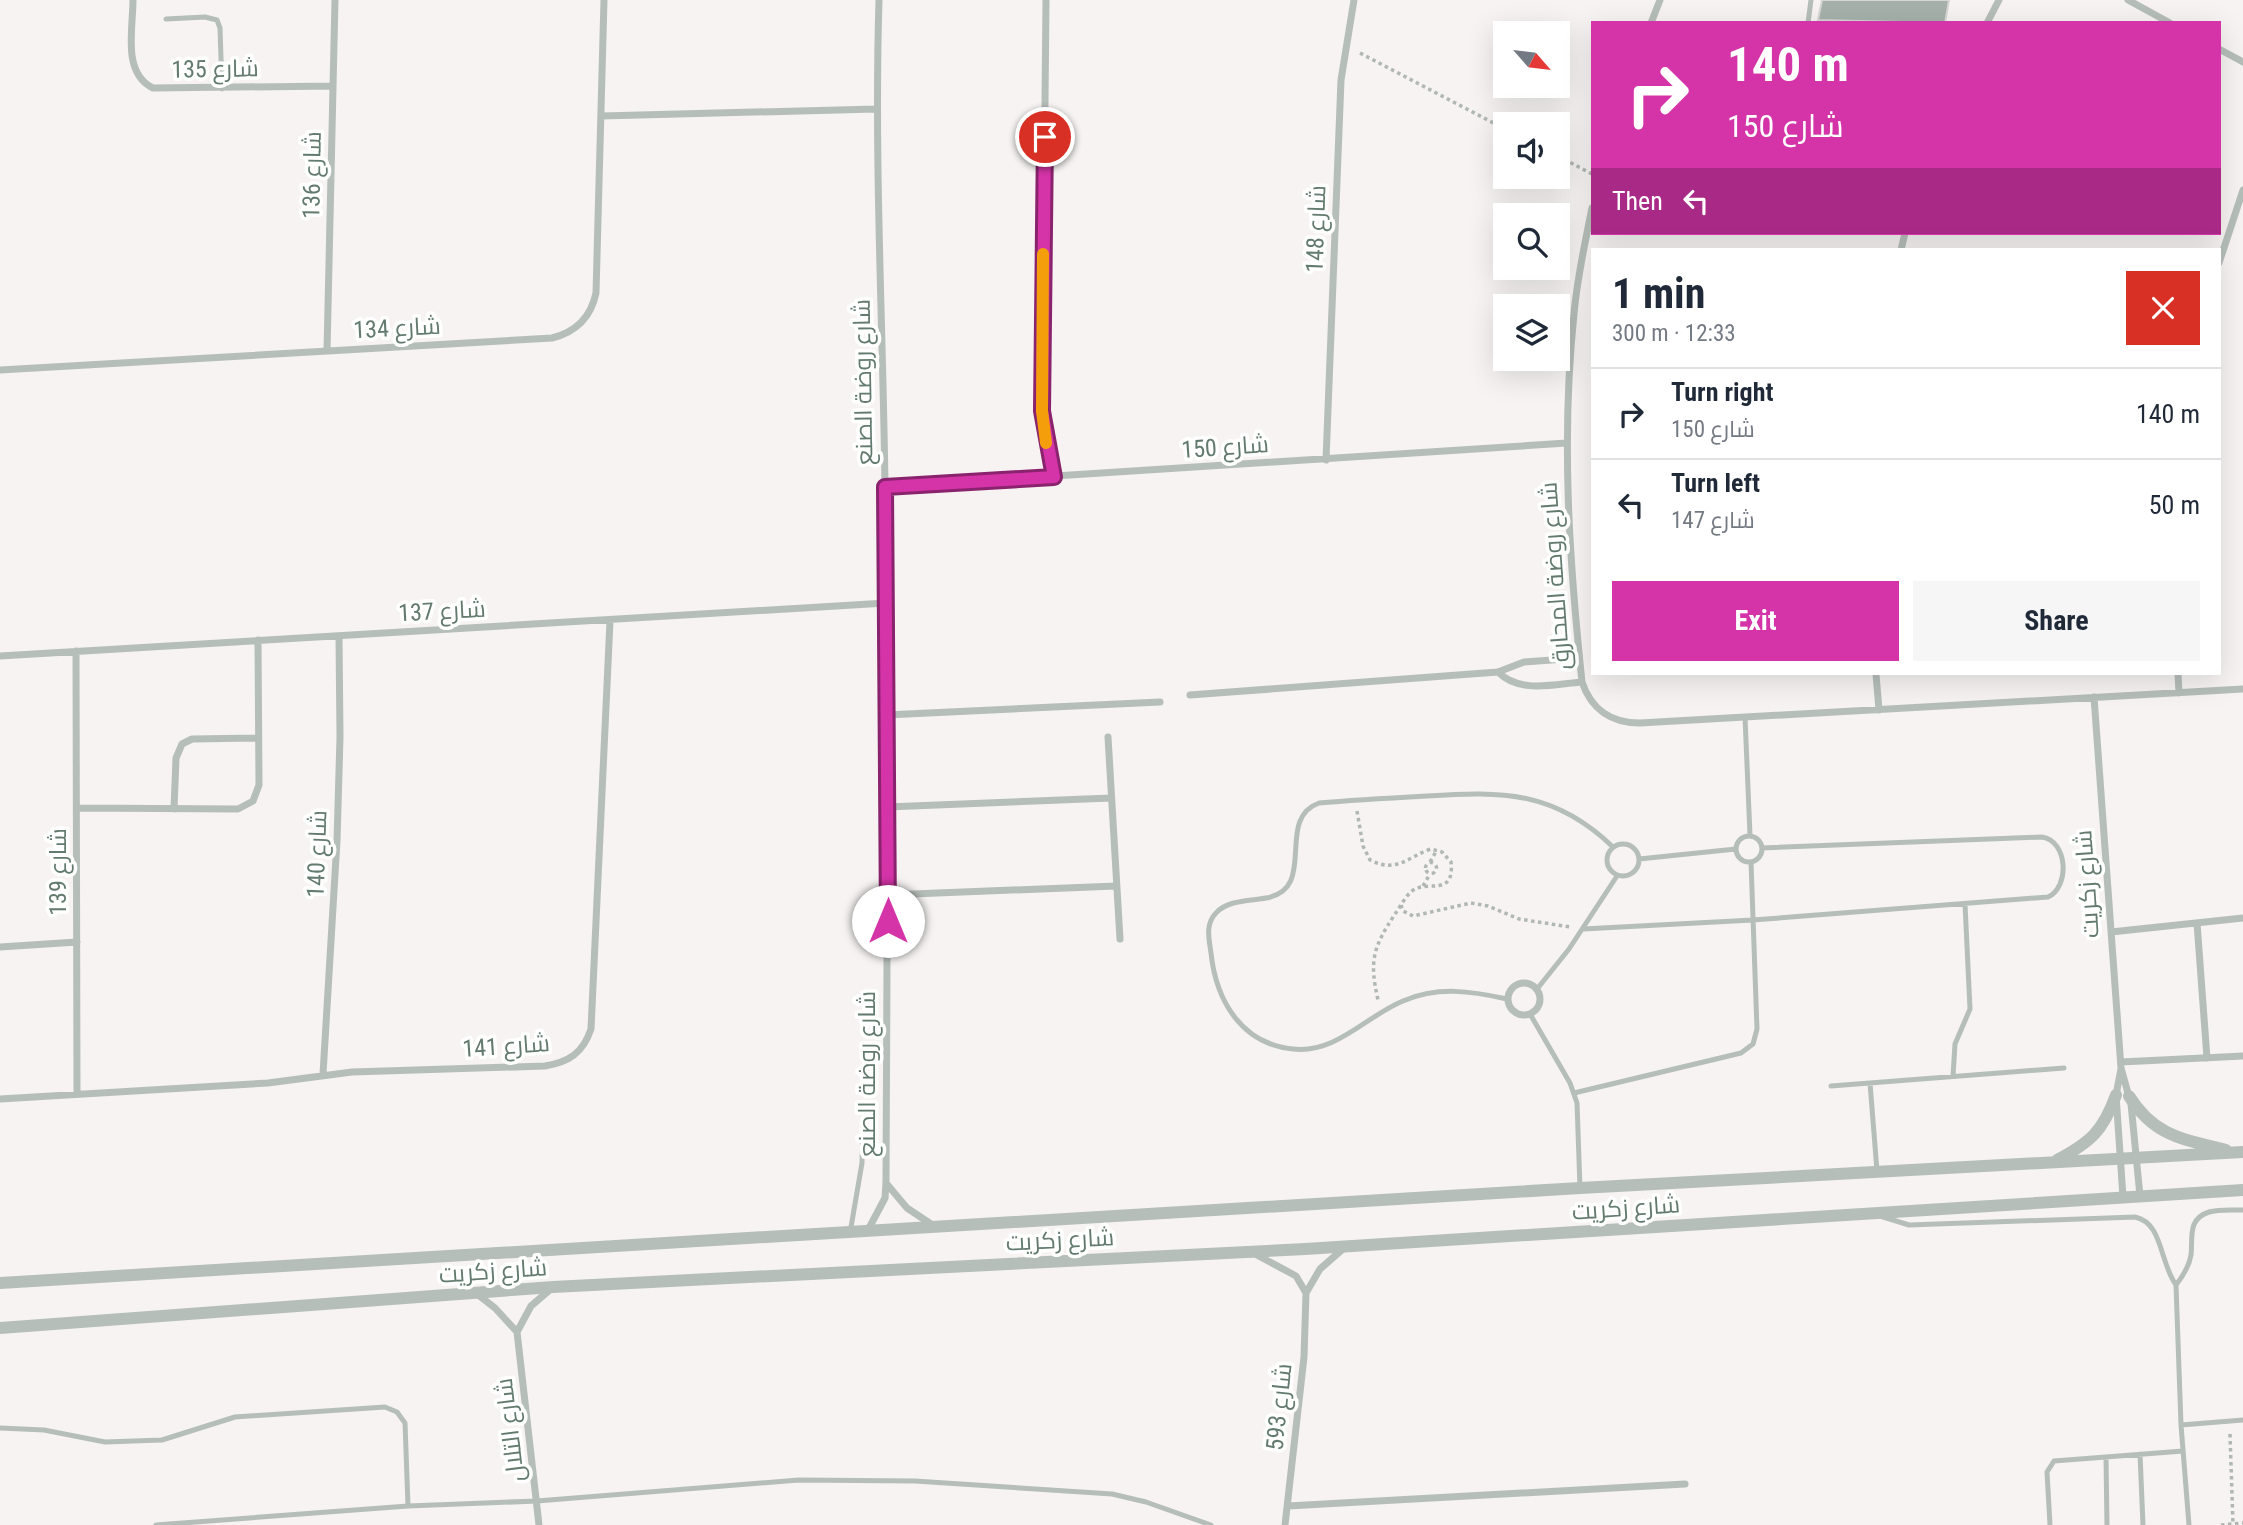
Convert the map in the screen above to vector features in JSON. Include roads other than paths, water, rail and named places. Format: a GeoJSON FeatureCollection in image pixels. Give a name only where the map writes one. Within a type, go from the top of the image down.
{"type":"FeatureCollection","features":[{"type":"Feature","properties":{"kind":"street","name":"شارع 135"},"geometry":{"type":"LineString","coordinates":[[133,0],[132,63],[145,84],[161,89],[333,86]]}},
{"type":"Feature","properties":{"kind":"street","name":"شارع 136"},"geometry":{"type":"LineString","coordinates":[[327,351],[335,0]]}},
{"type":"Feature","properties":{"kind":"street","name":"شارع 134"},"geometry":{"type":"LineString","coordinates":[[0,370],[552,338],[578,326],[590,311],[596,293],[604,0]]}},
{"type":"Feature","properties":{"kind":"street","name":"شارع روضة الصنع"},"geometry":{"type":"LineString","coordinates":[[867,1233],[885,1198],[886,1182],[887,715],[885,487],[876,109],[879,0]]}},
{"type":"Feature","properties":{"kind":"street"},"geometry":{"type":"LineString","coordinates":[[1046,0],[1042,411],[1054,477]]}},
{"type":"Feature","properties":{"kind":"street","name":"شارع 148"},"geometry":{"type":"LineString","coordinates":[[1326,460],[1341,80],[1354,0]]}},
{"type":"Feature","properties":{"kind":"street"},"geometry":{"type":"LineString","coordinates":[[1652,21],[1660,0]]}},
{"type":"Feature","properties":{"kind":"street"},"geometry":{"type":"LineString","coordinates":[[1988,21],[1999,0]]}},
{"type":"Feature","properties":{"kind":"street"},"geometry":{"type":"LineString","coordinates":[[2128,0],[2166,21]]}},
{"type":"Feature","properties":{"kind":"street"},"geometry":{"type":"LineString","coordinates":[[2221,50],[2243,62]]}},
{"type":"Feature","properties":{"kind":"street"},"geometry":{"type":"LineString","coordinates":[[601,116],[876,109]]}},
{"type":"Feature","properties":{"kind":"street"},"geometry":{"type":"LineString","coordinates":[[2221,258],[2243,190]]}},
{"type":"Feature","properties":{"kind":"street","name":"شارع روضة المحارق"},"geometry":{"type":"LineString","coordinates":[[1591,214],[1574,311],[1567,443],[1569,550],[1582,682],[1591,702],[1608,716],[1618,721],[1640,723],[2243,689]]}},
{"type":"Feature","properties":{"kind":"street","name":"شارع 150"},"geometry":{"type":"LineString","coordinates":[[885,487],[1567,443]]}},
{"type":"Feature","properties":{"kind":"street","name":"شارع 137"},"geometry":{"type":"LineString","coordinates":[[0,656],[886,603]]}},
{"type":"Feature","properties":{"kind":"street","name":"شارع 141"},"geometry":{"type":"LineString","coordinates":[[0,1099],[255,1084],[323,1074],[545,1066],[566,1061],[582,1048],[591,1030],[610,621]]}},
{"type":"Feature","properties":{"kind":"street","name":"شارع 140"},"geometry":{"type":"LineString","coordinates":[[323,1074],[337,841],[339,636]]}},
{"type":"Feature","properties":{"kind":"street"},"geometry":{"type":"LineString","coordinates":[[77,808],[239,810],[246,807],[258,794],[258,640]]}},
{"type":"Feature","properties":{"kind":"street","name":"شارع 139"},"geometry":{"type":"LineString","coordinates":[[76,651],[77,1093]]}},
{"type":"Feature","properties":{"kind":"street"},"geometry":{"type":"LineString","coordinates":[[1190,695],[1498,672],[1524,662],[1579,658]]}},
{"type":"Feature","properties":{"kind":"street"},"geometry":{"type":"LineString","coordinates":[[1498,672],[1518,685],[1582,682]]}},
{"type":"Feature","properties":{"kind":"street"},"geometry":{"type":"LineString","coordinates":[[1877,675],[1879,710]]}},
{"type":"Feature","properties":{"kind":"street"},"geometry":{"type":"LineString","coordinates":[[2178,675],[2179,693]]}},
{"type":"Feature","properties":{"kind":"street","name":"شارع زكريت"},"geometry":{"type":"LineString","coordinates":[[0,1328],[552,1287],[1250,1252],[2140,1196],[2129,1096],[2121,1065],[2094,697]]}},
{"type":"Feature","properties":{"kind":"street"},"geometry":{"type":"LineString","coordinates":[[887,715],[1160,702]]}},
{"type":"Feature","properties":{"kind":"street"},"geometry":{"type":"LineString","coordinates":[[1108,737],[1120,939]]}},
{"type":"Feature","properties":{"kind":"street"},"geometry":{"type":"LineString","coordinates":[[174,809],[176,758],[182,744],[192,739],[258,738]]}},
{"type":"Feature","properties":{"kind":"street"},"geometry":{"type":"LineString","coordinates":[[887,807],[1111,798]]}},
{"type":"Feature","properties":{"kind":"street"},"geometry":{"type":"LineString","coordinates":[[888,895],[1116,886]]}},
{"type":"Feature","properties":{"kind":"street"},"geometry":{"type":"LineString","coordinates":[[2111,932],[2243,918]]}},
{"type":"Feature","properties":{"kind":"street"},"geometry":{"type":"LineString","coordinates":[[2197,923],[2207,1058]]}},
{"type":"Feature","properties":{"kind":"street"},"geometry":{"type":"LineString","coordinates":[[0,947],[77,942]]}},
{"type":"Feature","properties":{"kind":"street"},"geometry":{"type":"LineString","coordinates":[[1525,982],[1537,989],[1540,1003],[1530,1014],[1517,1015],[1512,1011],[1507,999],[1508,992],[1518,983],[1525,982]]}},
{"type":"Feature","properties":{"kind":"street"},"geometry":{"type":"LineString","coordinates":[[2121,1065],[2243,1056]]}},
{"type":"Feature","properties":{"kind":"street","name":"شارع زكريت"},"geometry":{"type":"LineString","coordinates":[[2121,1065],[2116,1095],[2123,1198]]}},
{"type":"Feature","properties":{"kind":"street"},"geometry":{"type":"LineString","coordinates":[[2052,1162],[2087,1143],[2099,1131],[2116,1095]]}},
{"type":"Feature","properties":{"kind":"street"},"geometry":{"type":"LineString","coordinates":[[2129,1096],[2139,1112],[2158,1129],[2182,1139],[2240,1153]]}},
{"type":"Feature","properties":{"kind":"street","name":"شارع زكريت"},"geometry":{"type":"LineString","coordinates":[[0,1283],[867,1233],[935,1226],[1580,1188],[2240,1153]]}},
{"type":"Feature","properties":{"kind":"street","name":"شارع روضة الصنع"},"geometry":{"type":"LineString","coordinates":[[886,1182],[907,1208],[935,1226]]}},
{"type":"Feature","properties":{"kind":"street"},"geometry":{"type":"LineString","coordinates":[[2140,1196],[2243,1190]]}},
{"type":"Feature","properties":{"kind":"street"},"geometry":{"type":"LineString","coordinates":[[1250,1252],[1284,1267],[1296,1276],[1306,1293],[1328,1259],[1347,1246]]}},
{"type":"Feature","properties":{"kind":"street"},"geometry":{"type":"LineString","coordinates":[[477,1294],[495,1308],[517,1332],[531,1306],[552,1287]]}},
{"type":"Feature","properties":{"kind":"street","name":"شارع 593"},"geometry":{"type":"LineString","coordinates":[[1285,1525],[1304,1357],[1306,1293]]}},
{"type":"Feature","properties":{"kind":"street","name":"شارع التلال"},"geometry":{"type":"LineString","coordinates":[[517,1332],[539,1525]]}},
{"type":"Feature","properties":{"kind":"street"},"geometry":{"type":"LineString","coordinates":[[1288,1506],[1685,1484]]}},
{"type":"Feature","properties":{"kind":"lane"},"geometry":{"type":"LineString","coordinates":[[1808,21],[1811,0]]}},
{"type":"Feature","properties":{"kind":"lane"},"geometry":{"type":"LineString","coordinates":[[166,19],[205,17],[217,20],[220,28],[222,89]]}},
{"type":"Feature","properties":{"kind":"lane"},"geometry":{"type":"LineString","coordinates":[[1745,717],[1749,835]]}},
{"type":"Feature","properties":{"kind":"lane"},"geometry":{"type":"LineString","coordinates":[[1507,999],[1468,991],[1437,992],[1403,1000],[1344,1037],[1322,1045],[1296,1050],[1279,1047],[1248,1032],[1236,1020],[1220,996],[1212,969],[1208,931],[1215,913],[1229,904],[1270,898],[1282,892],[1294,876],[1297,829],[1303,812],[1319,803],[1484,792],[1520,795],[1570,814],[1613,847]]}},
{"type":"Feature","properties":{"kind":"lane"},"geometry":{"type":"LineString","coordinates":[[1735,849],[1740,839],[1749,835],[1756,837],[1762,848]]}},
{"type":"Feature","properties":{"kind":"lane"},"geometry":{"type":"LineString","coordinates":[[1583,929],[1753,920],[2053,896],[2060,888],[2062,878],[2061,852],[2057,843],[2042,837],[1762,848]]}},
{"type":"Feature","properties":{"kind":"lane"},"geometry":{"type":"LineString","coordinates":[[1626,844],[1637,852],[1639,859],[1639,866],[1630,876],[1617,876],[1607,866],[1606,859],[1613,847],[1626,844]]}},
{"type":"Feature","properties":{"kind":"lane"},"geometry":{"type":"LineString","coordinates":[[1735,849],[1740,859],[1751,862],[1762,848]]}},
{"type":"Feature","properties":{"kind":"lane"},"geometry":{"type":"LineString","coordinates":[[1639,859],[1735,849]]}},
{"type":"Feature","properties":{"kind":"lane"},"geometry":{"type":"LineString","coordinates":[[1574,1093],[1747,1049],[1753,1044],[1758,1029],[1751,862]]}},
{"type":"Feature","properties":{"kind":"lane"},"geometry":{"type":"LineString","coordinates":[[1537,989],[1583,929],[1617,876]]}},
{"type":"Feature","properties":{"kind":"lane"},"geometry":{"type":"LineString","coordinates":[[1953,1076],[1955,1044],[1970,1009],[1965,904]]}},
{"type":"Feature","properties":{"kind":"lane"},"geometry":{"type":"LineString","coordinates":[[1530,1014],[1574,1093],[1579,1113],[1580,1188]]}},
{"type":"Feature","properties":{"kind":"lane"},"geometry":{"type":"LineString","coordinates":[[1830,1086],[2064,1068]]}},
{"type":"Feature","properties":{"kind":"lane"},"geometry":{"type":"LineString","coordinates":[[1870,1083],[1877,1172]]}},
{"type":"Feature","properties":{"kind":"lane"},"geometry":{"type":"LineString","coordinates":[[849,1234],[862,1163],[863,1122]]}},
{"type":"Feature","properties":{"kind":"lane"},"geometry":{"type":"LineString","coordinates":[[2176,1285],[2189,1262],[2191,1230],[2199,1217],[2212,1212],[2243,1210]]}},
{"type":"Feature","properties":{"kind":"lane"},"geometry":{"type":"LineString","coordinates":[[1872,1213],[1896,1222],[1916,1225],[2135,1217],[2143,1219],[2154,1229],[2165,1267],[2176,1285],[2181,1425],[2189,1525]]}},
{"type":"Feature","properties":{"kind":"lane"},"geometry":{"type":"LineString","coordinates":[[0,1428],[44,1430],[105,1442],[162,1440],[235,1417],[385,1407],[397,1412],[405,1423],[408,1506]]}},
{"type":"Feature","properties":{"kind":"lane"},"geometry":{"type":"LineString","coordinates":[[2181,1425],[2243,1420]]}},
{"type":"Feature","properties":{"kind":"lane"},"geometry":{"type":"LineString","coordinates":[[2050,1525],[2047,1472],[2050,1464],[2059,1459],[2183,1451]]}},
{"type":"Feature","properties":{"kind":"lane"},"geometry":{"type":"LineString","coordinates":[[2140,1454],[2143,1525]]}},
{"type":"Feature","properties":{"kind":"lane"},"geometry":{"type":"LineString","coordinates":[[2106,1457],[2108,1525]]}},
{"type":"Feature","properties":{"kind":"lane"},"geometry":{"type":"LineString","coordinates":[[156,1525],[408,1506],[537,1501],[799,1480],[866,1479],[1112,1494],[1146,1502],[1211,1525]]}}]}
